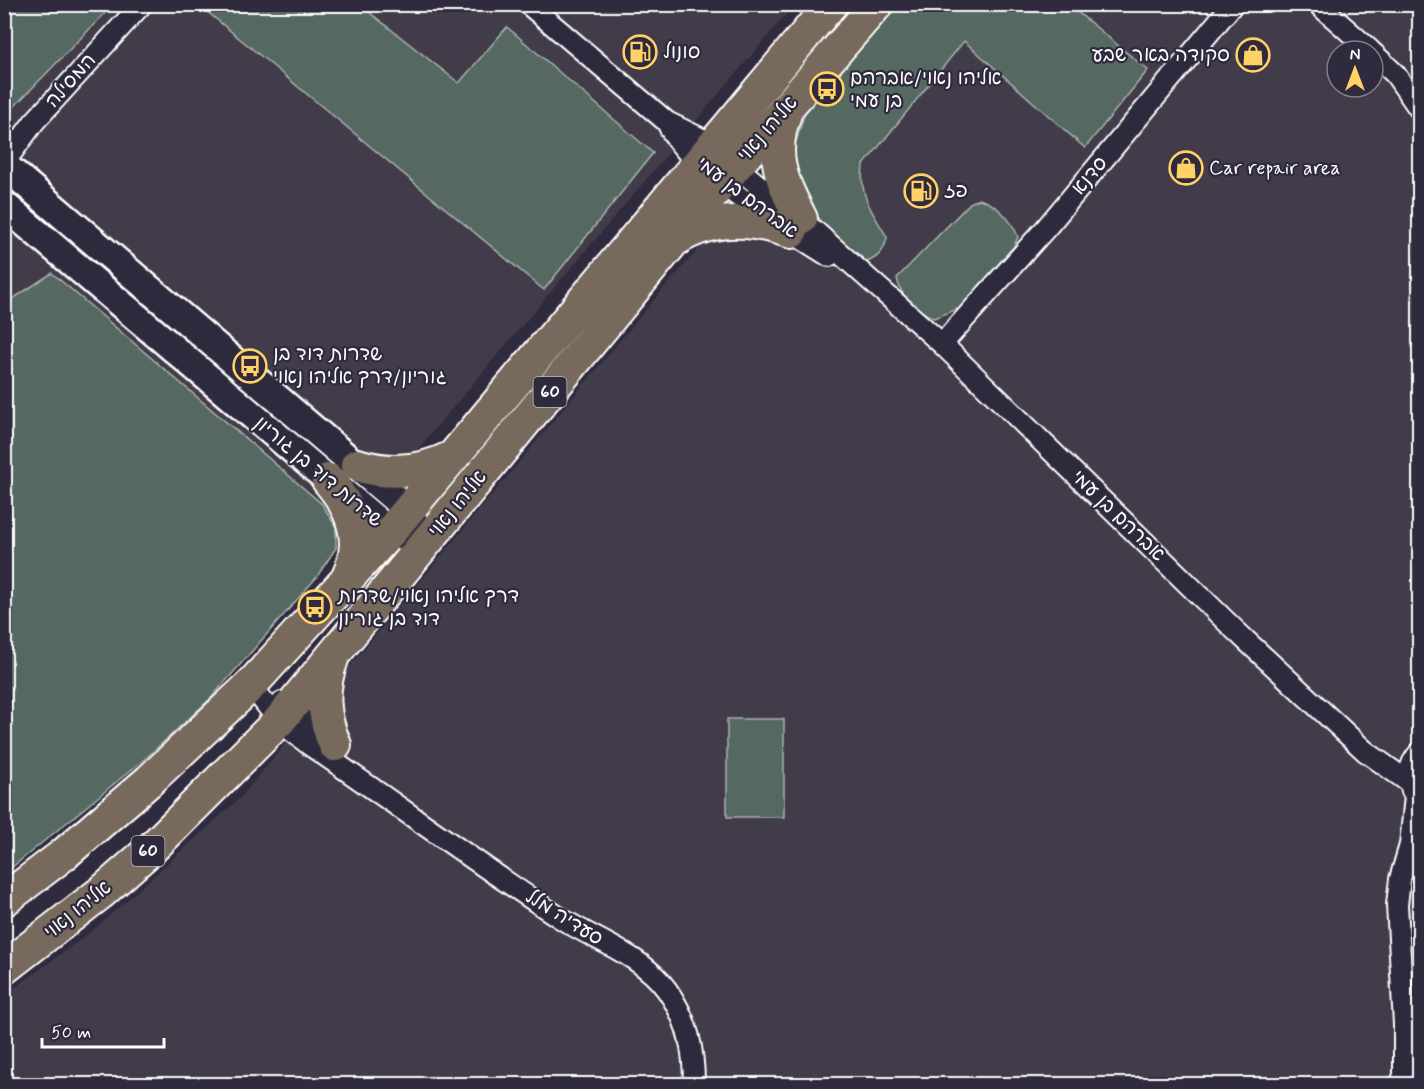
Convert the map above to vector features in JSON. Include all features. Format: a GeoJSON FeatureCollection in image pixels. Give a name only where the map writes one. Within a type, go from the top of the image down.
{"type":"FeatureCollection","features":[{"type":"Feature","properties":{"kind":"highway","name":"אליהו נאוי"},"geometry":{"type":"LineString","coordinates":[[4,900],[63,855],[150,780],[251,685],[399,521],[831,4]]}},
{"type":"Feature","properties":{"kind":"highway","name":"אליהו נאוי"},"geometry":{"type":"LineString","coordinates":[[4,968],[103,891],[152,848],[285,714],[729,174],[877,4]]}},
{"type":"Feature","properties":{"kind":"highway"},"geometry":{"type":"LineString","coordinates":[[674,241],[694,229],[731,222],[796,226],[778,163],[778,140],[788,107]]}},
{"type":"Feature","properties":{"kind":"highway"},"geometry":{"type":"LineString","coordinates":[[357,465],[400,471],[427,467],[452,458]]}},
{"type":"Feature","properties":{"kind":"highway"},"geometry":{"type":"LineString","coordinates":[[328,480],[344,499],[355,527],[357,552],[348,577]]}},
{"type":"Feature","properties":{"kind":"highway"},"geometry":{"type":"LineString","coordinates":[[334,653],[326,678],[323,705],[325,719],[335,745]]}},
{"type":"Feature","properties":{"kind":"main road","name":"שדרות דוד בן גוריון"},"geometry":{"type":"LineString","coordinates":[[4,164],[357,465],[399,521]]}},
{"type":"Feature","properties":{"kind":"main road","name":"שדרות דוד בן גוריון"},"geometry":{"type":"LineString","coordinates":[[4,205],[328,480],[399,521],[425,544]]}},
{"type":"Feature","properties":{"kind":"street","name":"המסילה"},"geometry":{"type":"LineString","coordinates":[[4,164],[34,122],[142,4]]}},
{"type":"Feature","properties":{"kind":"street","name":"אברהם בן עמי"},"geometry":{"type":"LineString","coordinates":[[528,4],[667,122],[692,132],[705,155],[870,282],[942,344],[1229,624],[1365,751],[1415,793]]}},
{"type":"Feature","properties":{"kind":"street","name":"סדנא"},"geometry":{"type":"LineString","coordinates":[[942,344],[1046,228],[1233,4]]}},
{"type":"Feature","properties":{"kind":"street"},"geometry":{"type":"LineString","coordinates":[[1318,4],[1357,39]]}},
{"type":"Feature","properties":{"kind":"street"},"geometry":{"type":"LineString","coordinates":[[1385,64],[1395,74],[1419,110]]}},
{"type":"Feature","properties":{"kind":"street","name":"סעדיה מלל"},"geometry":{"type":"LineString","coordinates":[[251,685],[376,789],[564,920],[640,964],[666,989],[686,1023],[694,1055],[694,1084]]}},
{"type":"Feature","properties":{"kind":"street","name":"סעדיה מלל"},"geometry":{"type":"LineString","coordinates":[[285,714],[335,745],[376,789]]}},
{"type":"Feature","properties":{"kind":"street"},"geometry":{"type":"LineString","coordinates":[[1365,751],[1390,757],[1417,755],[1409,774],[1415,793],[1416,839],[1400,879],[1397,905],[1404,1024],[1404,1076],[1400,1084]]}},
{"type":"Feature","properties":{"kind":"shaded area"},"geometry":{"type":"Polygon","coordinates":[[[5,5],[794,5],[406,463],[152,738],[5,870],[5,5]]]}},
{"type":"Feature","properties":{"kind":"shaded area"},"geometry":{"type":"Polygon","coordinates":[[[912,5],[1419,5],[1419,1084],[5,1084],[4,996],[97,927],[241,797],[658,295],[912,5]]]}},
{"type":"Feature","properties":{"kind":"green space"},"geometry":{"type":"Polygon","coordinates":[[[4,5],[113,5],[5,116],[4,5]]]}},
{"type":"Feature","properties":{"kind":"green space"},"geometry":{"type":"Polygon","coordinates":[[[199,5],[360,5],[459,83],[507,27],[653,153],[544,290],[199,5]]]}},
{"type":"Feature","properties":{"kind":"green space"},"geometry":{"type":"Polygon","coordinates":[[[896,5],[1069,5],[1148,70],[1085,148],[964,41],[863,166],[865,195],[887,237],[884,248],[878,255],[860,265],[800,206],[791,158],[806,109],[896,5]]]}},
{"type":"Feature","properties":{"kind":"green space"},"geometry":{"type":"Polygon","coordinates":[[[979,199],[1003,213],[1018,237],[1014,246],[960,308],[934,318],[905,298],[897,278],[970,203],[979,199]]]}},
{"type":"Feature","properties":{"kind":"green space"},"geometry":{"type":"Polygon","coordinates":[[[52,273],[322,504],[336,527],[336,548],[316,578],[211,698],[147,757],[5,873],[5,304],[52,273]]]}},
{"type":"Feature","properties":{"kind":"green space"},"geometry":{"type":"Polygon","coordinates":[[[727,719],[784,719],[784,817],[727,817],[727,719]]]}},
{"type":"Feature","properties":{"kind":"place","name":"סונול"},"geometry":{"type":"Point","coordinates":[640,52]}},
{"type":"Feature","properties":{"kind":"place","name":"סקודה באר שבע"},"geometry":{"type":"Point","coordinates":[1253,55]}},
{"type":"Feature","properties":{"kind":"place","name":"אליהו נאוי/אברהם בן עמי"},"geometry":{"type":"Point","coordinates":[827,89]}},
{"type":"Feature","properties":{"kind":"place","name":"Car repair area"},"geometry":{"type":"Point","coordinates":[1186,168]}},
{"type":"Feature","properties":{"kind":"place","name":"פז"},"geometry":{"type":"Point","coordinates":[921,191]}},
{"type":"Feature","properties":{"kind":"place","name":"שדרות דוד בן גוריון/דרך אליהו נאוי"},"geometry":{"type":"Point","coordinates":[250,366]}},
{"type":"Feature","properties":{"kind":"place","name":"דרך אליהו נאוי/שדרות דוד בן גוריון"},"geometry":{"type":"Point","coordinates":[315,607]}}]}
